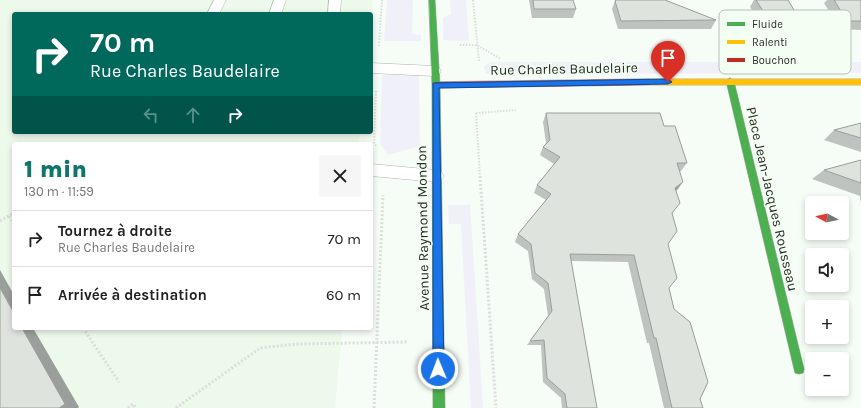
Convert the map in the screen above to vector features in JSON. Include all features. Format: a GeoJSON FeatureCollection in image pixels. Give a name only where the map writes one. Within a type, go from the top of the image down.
{"type":"FeatureCollection","features":[{"type":"Feature","properties":{"kind":"street","name":"Avenue Raymond Mondon"},"geometry":{"type":"LineString","coordinates":[[432,0],[434,71],[436,85],[439,408]]}},
{"type":"Feature","properties":{"kind":"street","name":"Rue Charles Baudelaire"},"geometry":{"type":"LineString","coordinates":[[436,85],[730,81],[861,82]]}},
{"type":"Feature","properties":{"kind":"street","name":"Place Jean-Jacques Rousseau"},"geometry":{"type":"LineString","coordinates":[[730,81],[799,370]]}},
{"type":"Feature","properties":{"kind":"lane"},"geometry":{"type":"LineString","coordinates":[[214,12],[220,0]]}},
{"type":"Feature","properties":{"kind":"lane"},"geometry":{"type":"LineString","coordinates":[[275,12],[280,0]]}},
{"type":"Feature","properties":{"kind":"lane"},"geometry":{"type":"LineString","coordinates":[[334,12],[335,0]]}},
{"type":"Feature","properties":{"kind":"lane"},"geometry":{"type":"LineString","coordinates":[[374,69],[434,71]]}},
{"type":"Feature","properties":{"kind":"lane"},"geometry":{"type":"LineString","coordinates":[[377,171],[436,176]]}},
{"type":"Feature","properties":{"kind":"path"},"geometry":{"type":"LineString","coordinates":[[374,408],[377,342],[377,171],[382,158],[374,143],[374,69],[382,0]]}},
{"type":"Feature","properties":{"kind":"path"},"geometry":{"type":"LineString","coordinates":[[473,0],[479,66]]}},
{"type":"Feature","properties":{"kind":"path"},"geometry":{"type":"LineString","coordinates":[[479,108],[476,113],[496,408]]}},
{"type":"Feature","properties":{"kind":"path"},"geometry":{"type":"LineString","coordinates":[[0,221],[10,216],[12,219]]}},
{"type":"Feature","properties":{"kind":"path"},"geometry":{"type":"LineString","coordinates":[[84,330],[119,382]]}},
{"type":"Feature","properties":{"kind":"path"},"geometry":{"type":"LineString","coordinates":[[176,408],[260,348],[297,344],[377,342],[438,343]]}},
{"type":"Feature","properties":{"kind":"path"},"geometry":{"type":"LineString","coordinates":[[128,408],[132,404],[136,408]]}},
{"type":"Feature","properties":{"kind":"shaded area"},"geometry":{"type":"Polygon","coordinates":[[[0,0],[373,0],[372,12],[12,12],[12,134],[360,134],[358,142],[12,142],[12,330],[342,330],[335,408],[0,408],[0,0]]]}},
{"type":"Feature","properties":{"kind":"shaded area"},"geometry":{"type":"Polygon","coordinates":[[[387,0],[413,0],[412,34],[421,35],[421,41],[384,41],[387,0]]]}},
{"type":"Feature","properties":{"kind":"shaded area"},"geometry":{"type":"Polygon","coordinates":[[[450,0],[466,0],[469,41],[443,40],[443,18],[451,14],[450,0]]]}},
{"type":"Feature","properties":{"kind":"shaded area"},"geometry":{"type":"Polygon","coordinates":[[[491,62],[719,62],[719,73],[486,74],[484,66],[491,62]]]}},
{"type":"Feature","properties":{"kind":"shaded area"},"geometry":{"type":"Polygon","coordinates":[[[851,62],[861,62],[861,73],[851,73],[851,62]]]}},
{"type":"Feature","properties":{"kind":"shaded area"},"geometry":{"type":"Polygon","coordinates":[[[382,75],[419,75],[420,146],[388,155],[380,143],[382,75]]]}},
{"type":"Feature","properties":{"kind":"shaded area"},"geometry":{"type":"Polygon","coordinates":[[[448,205],[470,205],[483,408],[471,408],[461,224],[449,224],[448,205]]]}},
{"type":"Feature","properties":{"kind":"building"},"geometry":{"type":"Polygon","coordinates":[[[533,0],[573,0],[576,9],[534,9],[533,0]]]}},
{"type":"Feature","properties":{"kind":"building"},"geometry":{"type":"Polygon","coordinates":[[[665,0],[716,20],[621,21],[615,1],[665,0]]]}},
{"type":"Feature","properties":{"kind":"building"},"geometry":{"type":"Polygon","coordinates":[[[756,0],[788,0],[794,10],[762,10],[756,0]]]}},
{"type":"Feature","properties":{"kind":"building"},"geometry":{"type":"Polygon","coordinates":[[[834,0],[861,0],[861,21],[851,21],[851,10],[840,10],[834,0]]]}},
{"type":"Feature","properties":{"kind":"building"},"geometry":{"type":"Polygon","coordinates":[[[546,113],[660,113],[664,126],[675,126],[687,163],[677,163],[683,182],[675,188],[680,203],[672,213],[677,231],[668,244],[677,278],[669,288],[674,309],[690,322],[708,382],[700,399],[703,408],[672,408],[656,338],[654,338],[634,255],[570,254],[597,408],[567,408],[565,394],[547,378],[544,340],[530,341],[552,311],[548,283],[535,273],[531,244],[518,234],[551,194],[537,185],[560,157],[543,147],[550,140],[546,113]]]}},
{"type":"Feature","properties":{"kind":"building"},"geometry":{"type":"Polygon","coordinates":[[[861,123],[861,138],[834,130],[861,123]]]}},
{"type":"Feature","properties":{"kind":"building"},"geometry":{"type":"Polygon","coordinates":[[[861,160],[861,183],[824,170],[861,160]]]}},
{"type":"Feature","properties":{"kind":"building"},"geometry":{"type":"Polygon","coordinates":[[[0,288],[12,309],[12,330],[23,330],[65,404],[59,408],[0,408],[0,288]]]}},
{"type":"Feature","properties":{"kind":"traffic: fast"},"geometry":{"type":"LineString","coordinates":[[432,0],[436,85],[439,408]]}},
{"type":"Feature","properties":{"kind":"traffic: fast"},"geometry":{"type":"LineString","coordinates":[[730,81],[799,369]]}},
{"type":"Feature","properties":{"kind":"traffic: slow"},"geometry":{"type":"LineString","coordinates":[[649,82],[861,82]]}},
{"type":"Feature","properties":{"kind":"traffic: jam"},"geometry":{"type":"LineString","coordinates":[[436,85],[649,82]]}},
{"type":"Feature","properties":{"kind":"route"},"geometry":{"type":"LineString","coordinates":[[438,369],[436,85],[668,82]]}}]}
